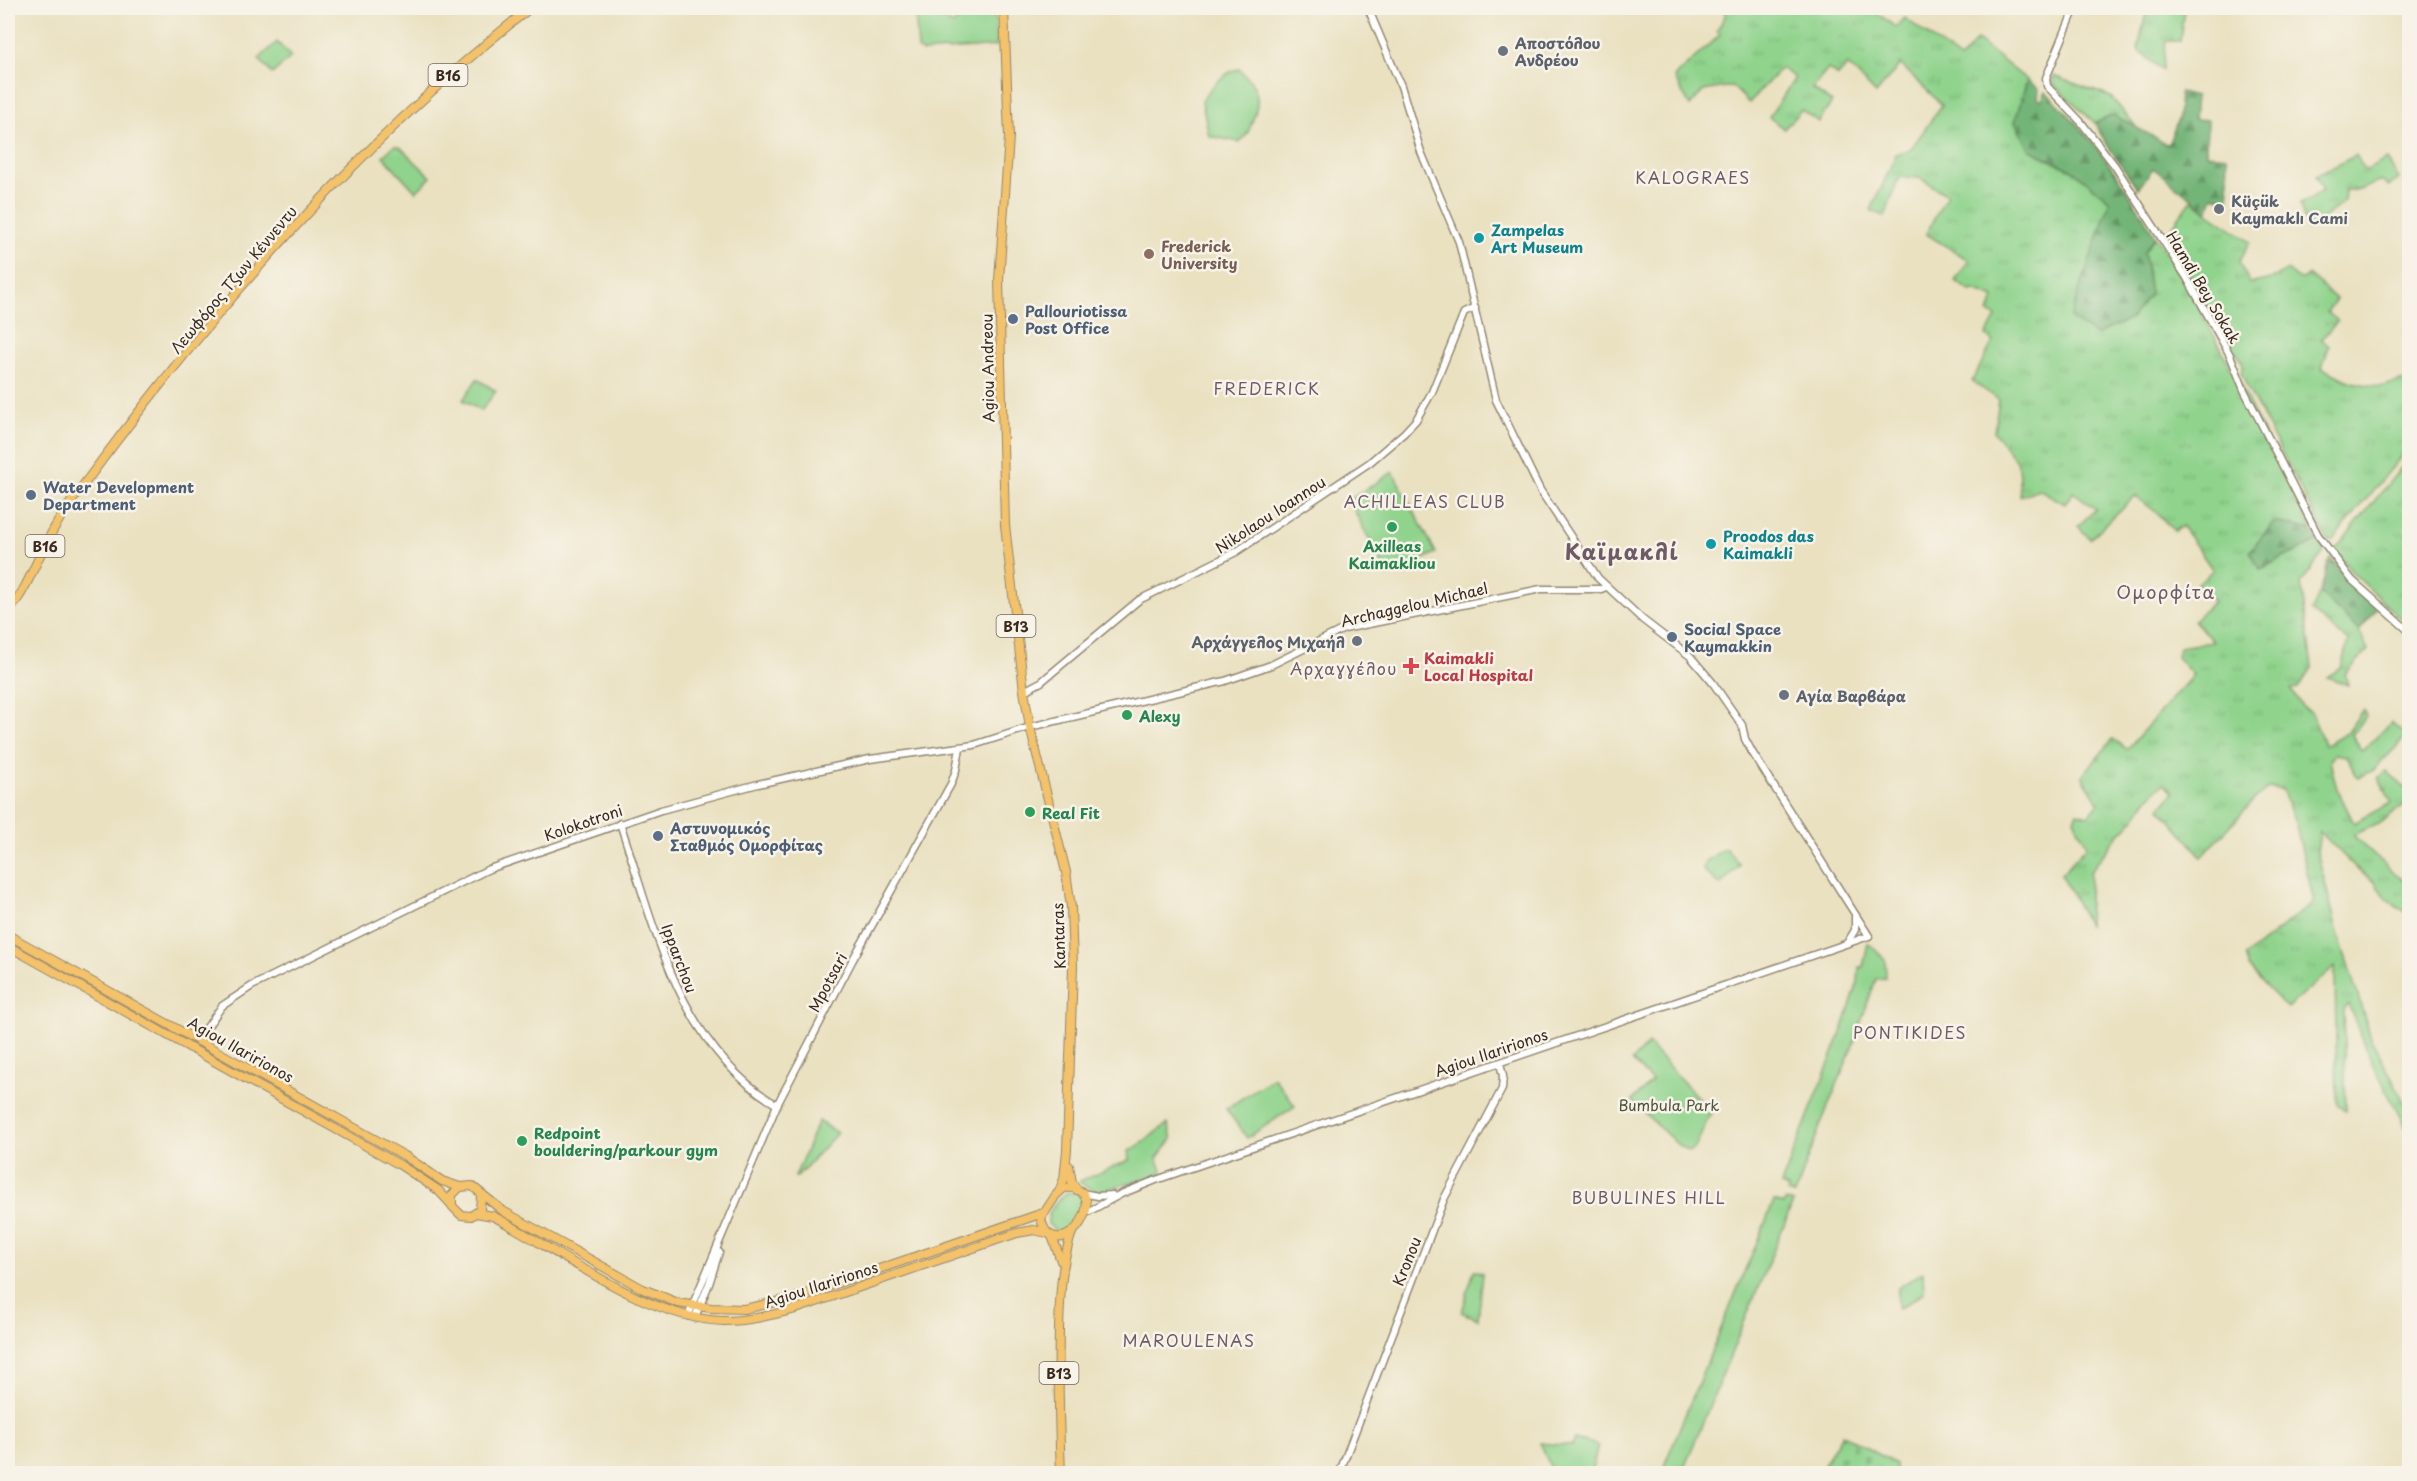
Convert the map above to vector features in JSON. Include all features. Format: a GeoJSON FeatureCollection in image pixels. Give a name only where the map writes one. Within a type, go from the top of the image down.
{"type":"FeatureCollection","features":[{"type":"Feature","properties":{"kind":"main road","name":"Λεωφόρος Τζων Κέννεντυ"},"geometry":{"type":"LineString","coordinates":[[8,612],[23,591],[46,543],[78,492],[268,254],[421,100],[530,8]]}},
{"type":"Feature","properties":{"kind":"main road","name":"Agiou Andreou"},"geometry":{"type":"LineString","coordinates":[[1004,8],[1009,137],[999,280],[1002,428],[1006,534],[1030,727]]}},
{"type":"Feature","properties":{"kind":"main road","name":"Kantaras"},"geometry":{"type":"LineString","coordinates":[[1030,727],[1063,861],[1071,907],[1073,966],[1067,1149],[1065,1174],[1059,1192]]}},
{"type":"Feature","properties":{"kind":"main road","name":"Agiou Ilaririonos"},"geometry":{"type":"LineString","coordinates":[[8,935],[405,1156],[442,1181],[460,1187]]}},
{"type":"Feature","properties":{"kind":"main road","name":"Agiou Ilaririonos"},"geometry":{"type":"LineString","coordinates":[[8,946],[418,1175],[438,1190],[452,1206]]}},
{"type":"Feature","properties":{"kind":"main road","name":"Kolokotroni"},"geometry":{"type":"LineString","coordinates":[[192,1049],[198,1040]]}},
{"type":"Feature","properties":{"kind":"main road","name":"Kantaras"},"geometry":{"type":"LineString","coordinates":[[1067,1149],[1071,1179],[1080,1192]]}},
{"type":"Feature","properties":{"kind":"main road"},"geometry":{"type":"LineString","coordinates":[[472,1186],[481,1195],[482,1205],[471,1216],[461,1215],[452,1206],[453,1195],[460,1187],[472,1186]]}},
{"type":"Feature","properties":{"kind":"main road"},"geometry":{"type":"LineString","coordinates":[[1059,1192],[1065,1188],[1080,1192]]}},
{"type":"Feature","properties":{"kind":"main road","name":"B13"},"geometry":{"type":"LineString","coordinates":[[1059,1192],[1043,1213],[1041,1222],[1059,1250],[1062,1272],[1059,1348],[1061,1473]]}},
{"type":"Feature","properties":{"kind":"main road","name":"B13"},"geometry":{"type":"LineString","coordinates":[[1062,1272],[1072,1232],[1086,1213],[1088,1203],[1080,1192]]}},
{"type":"Feature","properties":{"kind":"main road","name":"Agiou Ilaririonos"},"geometry":{"type":"LineString","coordinates":[[481,1195],[498,1208],[657,1296],[696,1306],[744,1309],[774,1304],[1043,1213]]}},
{"type":"Feature","properties":{"kind":"main road","name":"Agiou Ilaririonos"},"geometry":{"type":"LineString","coordinates":[[476,1213],[499,1220],[638,1298],[692,1317],[725,1321],[760,1318],[796,1309],[1017,1233],[1034,1230],[1050,1234]]}},
{"type":"Feature","properties":{"kind":"main road"},"geometry":{"type":"LineString","coordinates":[[1050,1234],[1061,1238],[1072,1232]]}},
{"type":"Feature","properties":{"kind":"street"},"geometry":{"type":"LineString","coordinates":[[1368,8],[1399,80],[1421,152],[1459,242],[1489,374],[1504,418],[1540,490],[1604,588],[1690,656],[1719,691],[1739,722],[1752,752],[1855,916],[1855,930],[1845,945]]}},
{"type":"Feature","properties":{"kind":"street","name":"Hamdi Bey Sokak"},"geometry":{"type":"LineString","coordinates":[[2075,8],[2046,78],[2047,86],[2081,122],[2115,166],[2187,278],[2230,355],[2244,390],[2295,491],[2329,550],[2352,579],[2409,632]]}},
{"type":"Feature","properties":{"kind":"street","name":"Nikolaou Ioannou"},"geometry":{"type":"LineString","coordinates":[[1024,691],[1041,682],[1139,600],[1236,552],[1369,463],[1416,420],[1432,392],[1464,313],[1475,308]]}},
{"type":"Feature","properties":{"kind":"street","name":"Archaggelou Michael"},"geometry":{"type":"LineString","coordinates":[[1030,727],[1225,681],[1271,665],[1344,629],[1542,589],[1604,588]]}},
{"type":"Feature","properties":{"kind":"street","name":"Kolokotroni"},"geometry":{"type":"LineString","coordinates":[[198,1040],[222,1006],[252,986],[489,870],[620,823],[711,796],[870,759],[960,748],[993,741],[1030,727]]}},
{"type":"Feature","properties":{"kind":"street","name":"Mpotsari"},"geometry":{"type":"LineString","coordinates":[[692,1317],[710,1284],[724,1234],[777,1105],[856,953],[951,784],[960,748]]}},
{"type":"Feature","properties":{"kind":"street","name":"Ipparchou"},"geometry":{"type":"LineString","coordinates":[[620,823],[661,948],[681,997],[710,1044],[741,1077],[777,1105]]}},
{"type":"Feature","properties":{"kind":"street","name":"Agiou Ilaririonos"},"geometry":{"type":"LineString","coordinates":[[1086,1213],[1121,1194],[1869,936],[1855,916]]}},
{"type":"Feature","properties":{"kind":"street","name":"Kronou"},"geometry":{"type":"LineString","coordinates":[[1339,1473],[1444,1198],[1502,1089],[1500,1064]]}},
{"type":"Feature","properties":{"kind":"street","name":"Agiou Ilaririonos"},"geometry":{"type":"LineString","coordinates":[[1080,1192],[1098,1197],[1121,1194]]}},
{"type":"Feature","properties":{"kind":"green space"},"geometry":{"type":"Polygon","coordinates":[[[915,8],[930,8],[953,25],[968,8],[995,8],[997,46],[922,52],[918,49],[915,8]]]}},
{"type":"Feature","properties":{"kind":"green space"},"geometry":{"type":"Polygon","coordinates":[[[1721,8],[1870,8],[1896,27],[1905,18],[1960,59],[1977,40],[2027,80],[2015,122],[2030,150],[2074,171],[2110,201],[2150,294],[2144,252],[2155,236],[2199,307],[2312,530],[2274,522],[2261,569],[2318,541],[2324,552],[2301,583],[2312,668],[2298,688],[2291,689],[2302,707],[2311,712],[2325,746],[2347,733],[2363,709],[2367,715],[2352,735],[2362,751],[2391,723],[2407,736],[2374,770],[2358,778],[2346,756],[2335,754],[2330,761],[2337,789],[2354,823],[2392,803],[2378,777],[2387,771],[2409,792],[2409,801],[2384,821],[2353,835],[2409,884],[2409,914],[2386,899],[2374,881],[2360,872],[2320,832],[2317,852],[2338,933],[2372,1041],[2409,1111],[2409,1134],[2372,1063],[2348,1004],[2343,1009],[2346,1111],[2337,1104],[2335,967],[2287,1008],[2249,968],[2245,956],[2314,902],[2296,825],[2282,789],[2269,788],[2255,799],[2202,857],[2160,808],[2174,792],[2164,783],[2148,798],[2136,817],[2114,840],[2090,872],[2088,925],[2061,874],[2087,846],[2074,819],[2077,813],[2088,816],[2099,803],[2082,776],[2113,739],[2127,749],[2193,675],[2177,657],[2179,647],[2213,642],[2194,620],[2214,601],[2197,584],[2213,570],[2182,526],[2174,531],[2156,512],[2135,496],[2090,539],[2078,526],[2096,509],[2073,492],[2065,504],[2039,489],[2020,496],[2018,463],[1994,432],[1999,400],[1972,381],[1993,342],[1986,336],[1996,317],[1989,312],[1994,298],[1974,290],[1972,292],[1955,281],[1969,260],[1926,234],[1947,195],[1920,178],[1901,177],[1897,182],[1885,217],[1871,210],[1895,154],[1910,150],[1942,105],[1900,64],[1876,94],[1848,65],[1838,76],[1828,69],[1812,89],[1832,102],[1819,122],[1801,110],[1784,129],[1769,117],[1795,78],[1781,68],[1749,103],[1732,86],[1703,91],[1690,106],[1674,77],[1720,35],[1717,31],[1726,14],[1721,8]]]}},
{"type":"Feature","properties":{"kind":"green space"},"geometry":{"type":"Polygon","coordinates":[[[2147,8],[2184,8],[2180,41],[2166,41],[2162,70],[2138,50],[2147,8]]]}},
{"type":"Feature","properties":{"kind":"green space"},"geometry":{"type":"Polygon","coordinates":[[[277,42],[291,57],[272,74],[259,59],[277,42]]]}},
{"type":"Feature","properties":{"kind":"green space"},"geometry":{"type":"Polygon","coordinates":[[[1239,69],[1254,87],[1257,99],[1249,131],[1239,142],[1209,136],[1202,102],[1217,82],[1239,69]]]}},
{"type":"Feature","properties":{"kind":"green space"},"geometry":{"type":"Polygon","coordinates":[[[2054,76],[2111,97],[2137,128],[2114,115],[2095,123],[2052,83],[2054,76]]]}},
{"type":"Feature","properties":{"kind":"green space"},"geometry":{"type":"Polygon","coordinates":[[[2027,80],[2039,89],[2038,99],[2042,100],[2046,92],[2092,142],[2132,197],[2155,236],[2144,252],[2150,294],[2131,319],[2096,335],[2070,318],[2110,201],[2074,171],[2030,150],[2015,122],[2027,80]]]}},
{"type":"Feature","properties":{"kind":"green space"},"geometry":{"type":"Polygon","coordinates":[[[2180,92],[2196,96],[2194,119],[2207,120],[2206,154],[2227,156],[2229,200],[2213,196],[2208,211],[2153,168],[2138,189],[2095,123],[2114,115],[2168,145],[2178,119],[2180,92]]]}},
{"type":"Feature","properties":{"kind":"green space"},"geometry":{"type":"Polygon","coordinates":[[[394,146],[400,147],[431,177],[416,192],[383,156],[394,146]]]}},
{"type":"Feature","properties":{"kind":"green space"},"geometry":{"type":"Polygon","coordinates":[[[2356,155],[2365,171],[2387,159],[2399,179],[2389,186],[2381,181],[2360,190],[2345,190],[2344,202],[2307,230],[2300,204],[2323,191],[2316,176],[2356,155]]]}},
{"type":"Feature","properties":{"kind":"green space"},"geometry":{"type":"Polygon","coordinates":[[[2191,200],[2250,242],[2239,262],[2250,284],[2275,278],[2287,270],[2300,280],[2308,275],[2336,299],[2327,312],[2338,321],[2321,339],[2329,346],[2322,368],[2351,382],[2380,387],[2409,379],[2409,447],[2332,541],[2328,541],[2248,389],[2241,373],[2243,364],[2192,279],[2168,233],[2191,200]]]}},
{"type":"Feature","properties":{"kind":"green space"},"geometry":{"type":"Polygon","coordinates":[[[477,379],[496,391],[481,411],[463,400],[477,379]]]}},
{"type":"Feature","properties":{"kind":"green space"},"geometry":{"type":"Polygon","coordinates":[[[2409,458],[2409,627],[2351,571],[2335,550],[2409,458]]]}},
{"type":"Feature","properties":{"kind":"green space","name":"Axilleas Kaimakliou"},"geometry":{"type":"Polygon","coordinates":[[[1393,472],[1436,553],[1388,576],[1349,500],[1393,472]]]}},
{"type":"Feature","properties":{"kind":"green space"},"geometry":{"type":"Polygon","coordinates":[[[2274,522],[2312,530],[2318,541],[2260,569],[2250,551],[2274,522]]]}},
{"type":"Feature","properties":{"kind":"green space"},"geometry":{"type":"Polygon","coordinates":[[[2330,557],[2354,586],[2377,608],[2359,631],[2320,593],[2330,557]]]}},
{"type":"Feature","properties":{"kind":"green space"},"geometry":{"type":"Polygon","coordinates":[[[2320,593],[2359,631],[2368,650],[2345,674],[2348,685],[2327,677],[2341,668],[2348,641],[2311,611],[2320,593]]]}},
{"type":"Feature","properties":{"kind":"green space"},"geometry":{"type":"Polygon","coordinates":[[[1726,849],[1740,865],[1720,885],[1703,870],[1704,863],[1726,849]]]}},
{"type":"Feature","properties":{"kind":"green space"},"geometry":{"type":"Polygon","coordinates":[[[1868,943],[1885,959],[1886,978],[1876,979],[1795,1195],[1787,1192],[1789,1189],[1781,1185],[1843,1028],[1858,982],[1859,967],[1863,967],[1868,943]]]}},
{"type":"Feature","properties":{"kind":"green space","name":"Bumbula Park"},"geometry":{"type":"Polygon","coordinates":[[[1648,1044],[1711,1112],[1695,1148],[1691,1151],[1678,1145],[1632,1101],[1652,1081],[1632,1061],[1648,1044]]]}},
{"type":"Feature","properties":{"kind":"green space"},"geometry":{"type":"Polygon","coordinates":[[[1274,1077],[1295,1106],[1247,1138],[1226,1109],[1274,1077]]]}},
{"type":"Feature","properties":{"kind":"green space"},"geometry":{"type":"Polygon","coordinates":[[[818,1121],[837,1133],[795,1177],[818,1121]]]}},
{"type":"Feature","properties":{"kind":"green space"},"geometry":{"type":"Polygon","coordinates":[[[1168,1124],[1172,1139],[1157,1158],[1163,1173],[1098,1192],[1080,1183],[1080,1181],[1130,1160],[1129,1151],[1168,1124]]]}},
{"type":"Feature","properties":{"kind":"green space"},"geometry":{"type":"Polygon","coordinates":[[[1068,1192],[1077,1193],[1084,1201],[1083,1206],[1072,1227],[1063,1232],[1057,1232],[1048,1224],[1049,1214],[1057,1201],[1068,1192]]]}},
{"type":"Feature","properties":{"kind":"green space"},"geometry":{"type":"Polygon","coordinates":[[[1786,1200],[1793,1203],[1682,1473],[1661,1473],[1774,1201],[1784,1204],[1786,1200]]]}},
{"type":"Feature","properties":{"kind":"green space"},"geometry":{"type":"Polygon","coordinates":[[[1474,1270],[1483,1273],[1478,1319],[1462,1312],[1474,1270]]]}},
{"type":"Feature","properties":{"kind":"green space"},"geometry":{"type":"Polygon","coordinates":[[[1923,1272],[1924,1292],[1898,1309],[1898,1288],[1923,1272]]]}},
{"type":"Feature","properties":{"kind":"green space"},"geometry":{"type":"Polygon","coordinates":[[[1842,1434],[1895,1464],[1895,1473],[1819,1473],[1842,1434]]]}},
{"type":"Feature","properties":{"kind":"green space"},"geometry":{"type":"Polygon","coordinates":[[[1574,1439],[1598,1445],[1591,1473],[1553,1473],[1540,1443],[1573,1446],[1574,1439]]]}},
{"type":"Feature","properties":{"kind":"place","name":"Αποστόλου Ανδρέου"},"geometry":{"type":"Point","coordinates":[1503,51]}},
{"type":"Feature","properties":{"kind":"place","name":"Küçük Kaymaklı Cami"},"geometry":{"type":"Point","coordinates":[2219,209]}},
{"type":"Feature","properties":{"kind":"place","name":"Zampelas Art Museum"},"geometry":{"type":"Point","coordinates":[1479,238]}},
{"type":"Feature","properties":{"kind":"place","name":"Frederick University"},"geometry":{"type":"Point","coordinates":[1149,254]}},
{"type":"Feature","properties":{"kind":"place","name":"Pallouriotissa Post Office"},"geometry":{"type":"Point","coordinates":[1013,319]}},
{"type":"Feature","properties":{"kind":"place","name":"Water Development Department"},"geometry":{"type":"Point","coordinates":[31,495]}},
{"type":"Feature","properties":{"kind":"place","name":"Axilleas Kaimakliou"},"geometry":{"type":"Point","coordinates":[1392,527]}},
{"type":"Feature","properties":{"kind":"place","name":"Proodos das Kaimakli"},"geometry":{"type":"Point","coordinates":[1711,544]}},
{"type":"Feature","properties":{"kind":"place","name":"Social Space Kaymakkin"},"geometry":{"type":"Point","coordinates":[1672,637]}},
{"type":"Feature","properties":{"kind":"place","name":"Αρχάγγελος Μιχαήλ"},"geometry":{"type":"Point","coordinates":[1357,641]}},
{"type":"Feature","properties":{"kind":"place","name":"Kaimakli Local Hospital"},"geometry":{"type":"Point","coordinates":[1411,666]}},
{"type":"Feature","properties":{"kind":"place","name":"Αγία Βαρβάρα"},"geometry":{"type":"Point","coordinates":[1784,695]}},
{"type":"Feature","properties":{"kind":"place","name":"Alexy"},"geometry":{"type":"Point","coordinates":[1127,715]}},
{"type":"Feature","properties":{"kind":"place","name":"Real Fit"},"geometry":{"type":"Point","coordinates":[1030,812]}},
{"type":"Feature","properties":{"kind":"place","name":"Αστυνομικός Σταθμός Ομορφίτας"},"geometry":{"type":"Point","coordinates":[658,836]}},
{"type":"Feature","properties":{"kind":"place","name":"Redpoint bouldering/parkour gym"},"geometry":{"type":"Point","coordinates":[522,1141]}},
{"type":"Feature","properties":{"kind":"district","name":"KALOGRAES"},"geometry":{"type":"Point","coordinates":[1693,177]}},
{"type":"Feature","properties":{"kind":"district","name":"FREDERICK"},"geometry":{"type":"Point","coordinates":[1267,388]}},
{"type":"Feature","properties":{"kind":"district","name":"ACHILLEAS CLUB"},"geometry":{"type":"Point","coordinates":[1425,501]}},
{"type":"Feature","properties":{"kind":"district","name":"Καϊμακλί"},"geometry":{"type":"Point","coordinates":[1622,551]}},
{"type":"Feature","properties":{"kind":"district","name":"Ομορφίτα"},"geometry":{"type":"Point","coordinates":[2166,591]}},
{"type":"Feature","properties":{"kind":"district","name":"Αρχαγγέλου"},"geometry":{"type":"Point","coordinates":[1344,668]}},
{"type":"Feature","properties":{"kind":"district","name":"PONTIKIDES"},"geometry":{"type":"Point","coordinates":[1910,1032]}},
{"type":"Feature","properties":{"kind":"district","name":"BUBULINES HILL"},"geometry":{"type":"Point","coordinates":[1649,1197]}},
{"type":"Feature","properties":{"kind":"district","name":"MAROULENAS"},"geometry":{"type":"Point","coordinates":[1189,1340]}}]}
